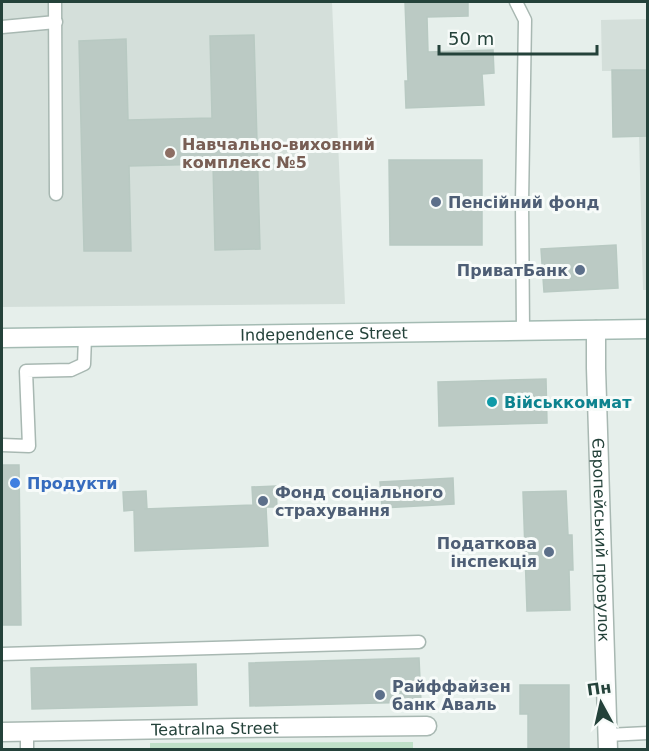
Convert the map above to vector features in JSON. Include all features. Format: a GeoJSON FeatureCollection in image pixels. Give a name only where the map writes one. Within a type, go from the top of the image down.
{"type":"FeatureCollection","features":[{"type":"Feature","properties":{"kind":"street","name":"Independence Street"},"geometry":{"type":"LineString","coordinates":[[2,338],[648,329]]}},
{"type":"Feature","properties":{"kind":"street","name":"Європейський провулок"},"geometry":{"type":"LineString","coordinates":[[596,330],[608,742]]}},
{"type":"Feature","properties":{"kind":"street","name":"Teatralna Street"},"geometry":{"type":"LineString","coordinates":[[2,732],[27,741],[236,728],[427,726]]}},
{"type":"Feature","properties":{"kind":"lane"},"geometry":{"type":"LineString","coordinates":[[55,2],[56,194]]}},
{"type":"Feature","properties":{"kind":"lane"},"geometry":{"type":"LineString","coordinates":[[516,2],[525,20],[522,202],[523,331]]}},
{"type":"Feature","properties":{"kind":"lane"},"geometry":{"type":"LineString","coordinates":[[2,27],[56,22]]}},
{"type":"Feature","properties":{"kind":"lane"},"geometry":{"type":"LineString","coordinates":[[2,445],[29,446],[26,371],[71,370],[84,364],[85,338]]}},
{"type":"Feature","properties":{"kind":"lane"},"geometry":{"type":"LineString","coordinates":[[2,654],[419,642]]}},
{"type":"Feature","properties":{"kind":"lane"},"geometry":{"type":"LineString","coordinates":[[608,742],[648,734]]}},
{"type":"Feature","properties":{"kind":"shaded area","name":"Навчально-виховний комплекс №5"},"geometry":{"type":"Polygon","coordinates":[[[2,2],[332,2],[345,304],[2,307],[2,2]]]}},
{"type":"Feature","properties":{"kind":"shaded area"},"geometry":{"type":"Polygon","coordinates":[[[647,19],[647,290],[643,290],[639,137],[613,137],[612,71],[602,71],[601,20],[647,19]]]}},
{"type":"Feature","properties":{"kind":"green space"},"geometry":{"type":"Polygon","coordinates":[[[413,742],[413,750],[150,750],[150,743],[413,742]]]}},
{"type":"Feature","properties":{"kind":"building"},"geometry":{"type":"Polygon","coordinates":[[[405,2],[468,2],[468,16],[427,17],[428,52],[493,50],[494,73],[482,74],[484,105],[406,108],[405,81],[408,81],[405,2]]]}},
{"type":"Feature","properties":{"kind":"building"},"geometry":{"type":"Polygon","coordinates":[[[254,35],[260,249],[215,250],[213,164],[129,166],[131,251],[84,251],[79,41],[126,39],[128,120],[212,118],[210,36],[254,35]]]}},
{"type":"Feature","properties":{"kind":"building"},"geometry":{"type":"Polygon","coordinates":[[[612,70],[648,70],[648,136],[613,137],[612,70]]]}},
{"type":"Feature","properties":{"kind":"building","name":"Пенсійний фонд"},"geometry":{"type":"Polygon","coordinates":[[[389,160],[482,160],[482,245],[390,245],[389,160]]]}},
{"type":"Feature","properties":{"kind":"building"},"geometry":{"type":"Polygon","coordinates":[[[616,245],[618,288],[544,292],[541,249],[616,245]]]}},
{"type":"Feature","properties":{"kind":"building","name":"Військкоммат"},"geometry":{"type":"Polygon","coordinates":[[[546,379],[547,423],[439,426],[438,382],[546,379]]]}},
{"type":"Feature","properties":{"kind":"building"},"geometry":{"type":"Polygon","coordinates":[[[2,465],[19,465],[21,625],[2,625],[2,465]]]}},
{"type":"Feature","properties":{"kind":"building"},"geometry":{"type":"Polygon","coordinates":[[[453,478],[454,504],[382,508],[380,482],[453,478]]]}},
{"type":"Feature","properties":{"kind":"building"},"geometry":{"type":"Polygon","coordinates":[[[276,486],[277,507],[266,507],[268,546],[135,551],[134,510],[124,511],[123,492],[146,491],[147,509],[253,505],[252,487],[276,486]]]}},
{"type":"Feature","properties":{"kind":"building","name":"Податкова інспекція"},"geometry":{"type":"Polygon","coordinates":[[[566,491],[568,535],[572,535],[573,570],[569,570],[570,610],[527,611],[523,492],[566,491]]]}},
{"type":"Feature","properties":{"kind":"building"},"geometry":{"type":"Polygon","coordinates":[[[419,658],[421,702],[250,706],[249,663],[419,658]]]}},
{"type":"Feature","properties":{"kind":"building"},"geometry":{"type":"Polygon","coordinates":[[[196,664],[197,705],[32,709],[31,668],[196,664]]]}},
{"type":"Feature","properties":{"kind":"building"},"geometry":{"type":"Polygon","coordinates":[[[520,685],[569,685],[569,750],[528,750],[528,714],[520,714],[520,685]]]}},
{"type":"Feature","properties":{"kind":"place","name":"Навчально-виховний комплекс №5"},"geometry":{"type":"Point","coordinates":[170,153]}},
{"type":"Feature","properties":{"kind":"place","name":"Пенсійний фонд"},"geometry":{"type":"Point","coordinates":[436,202]}},
{"type":"Feature","properties":{"kind":"place","name":"ПриватБанк"},"geometry":{"type":"Point","coordinates":[580,270]}},
{"type":"Feature","properties":{"kind":"place","name":"Військкоммат"},"geometry":{"type":"Point","coordinates":[492,402]}},
{"type":"Feature","properties":{"kind":"place","name":"Продукти"},"geometry":{"type":"Point","coordinates":[15,483]}},
{"type":"Feature","properties":{"kind":"place","name":"Фонд соціального страхування"},"geometry":{"type":"Point","coordinates":[263,501]}},
{"type":"Feature","properties":{"kind":"place","name":"Податкова інспекція"},"geometry":{"type":"Point","coordinates":[549,552]}},
{"type":"Feature","properties":{"kind":"place","name":"Райффайзен банк Аваль"},"geometry":{"type":"Point","coordinates":[380,695]}}]}
